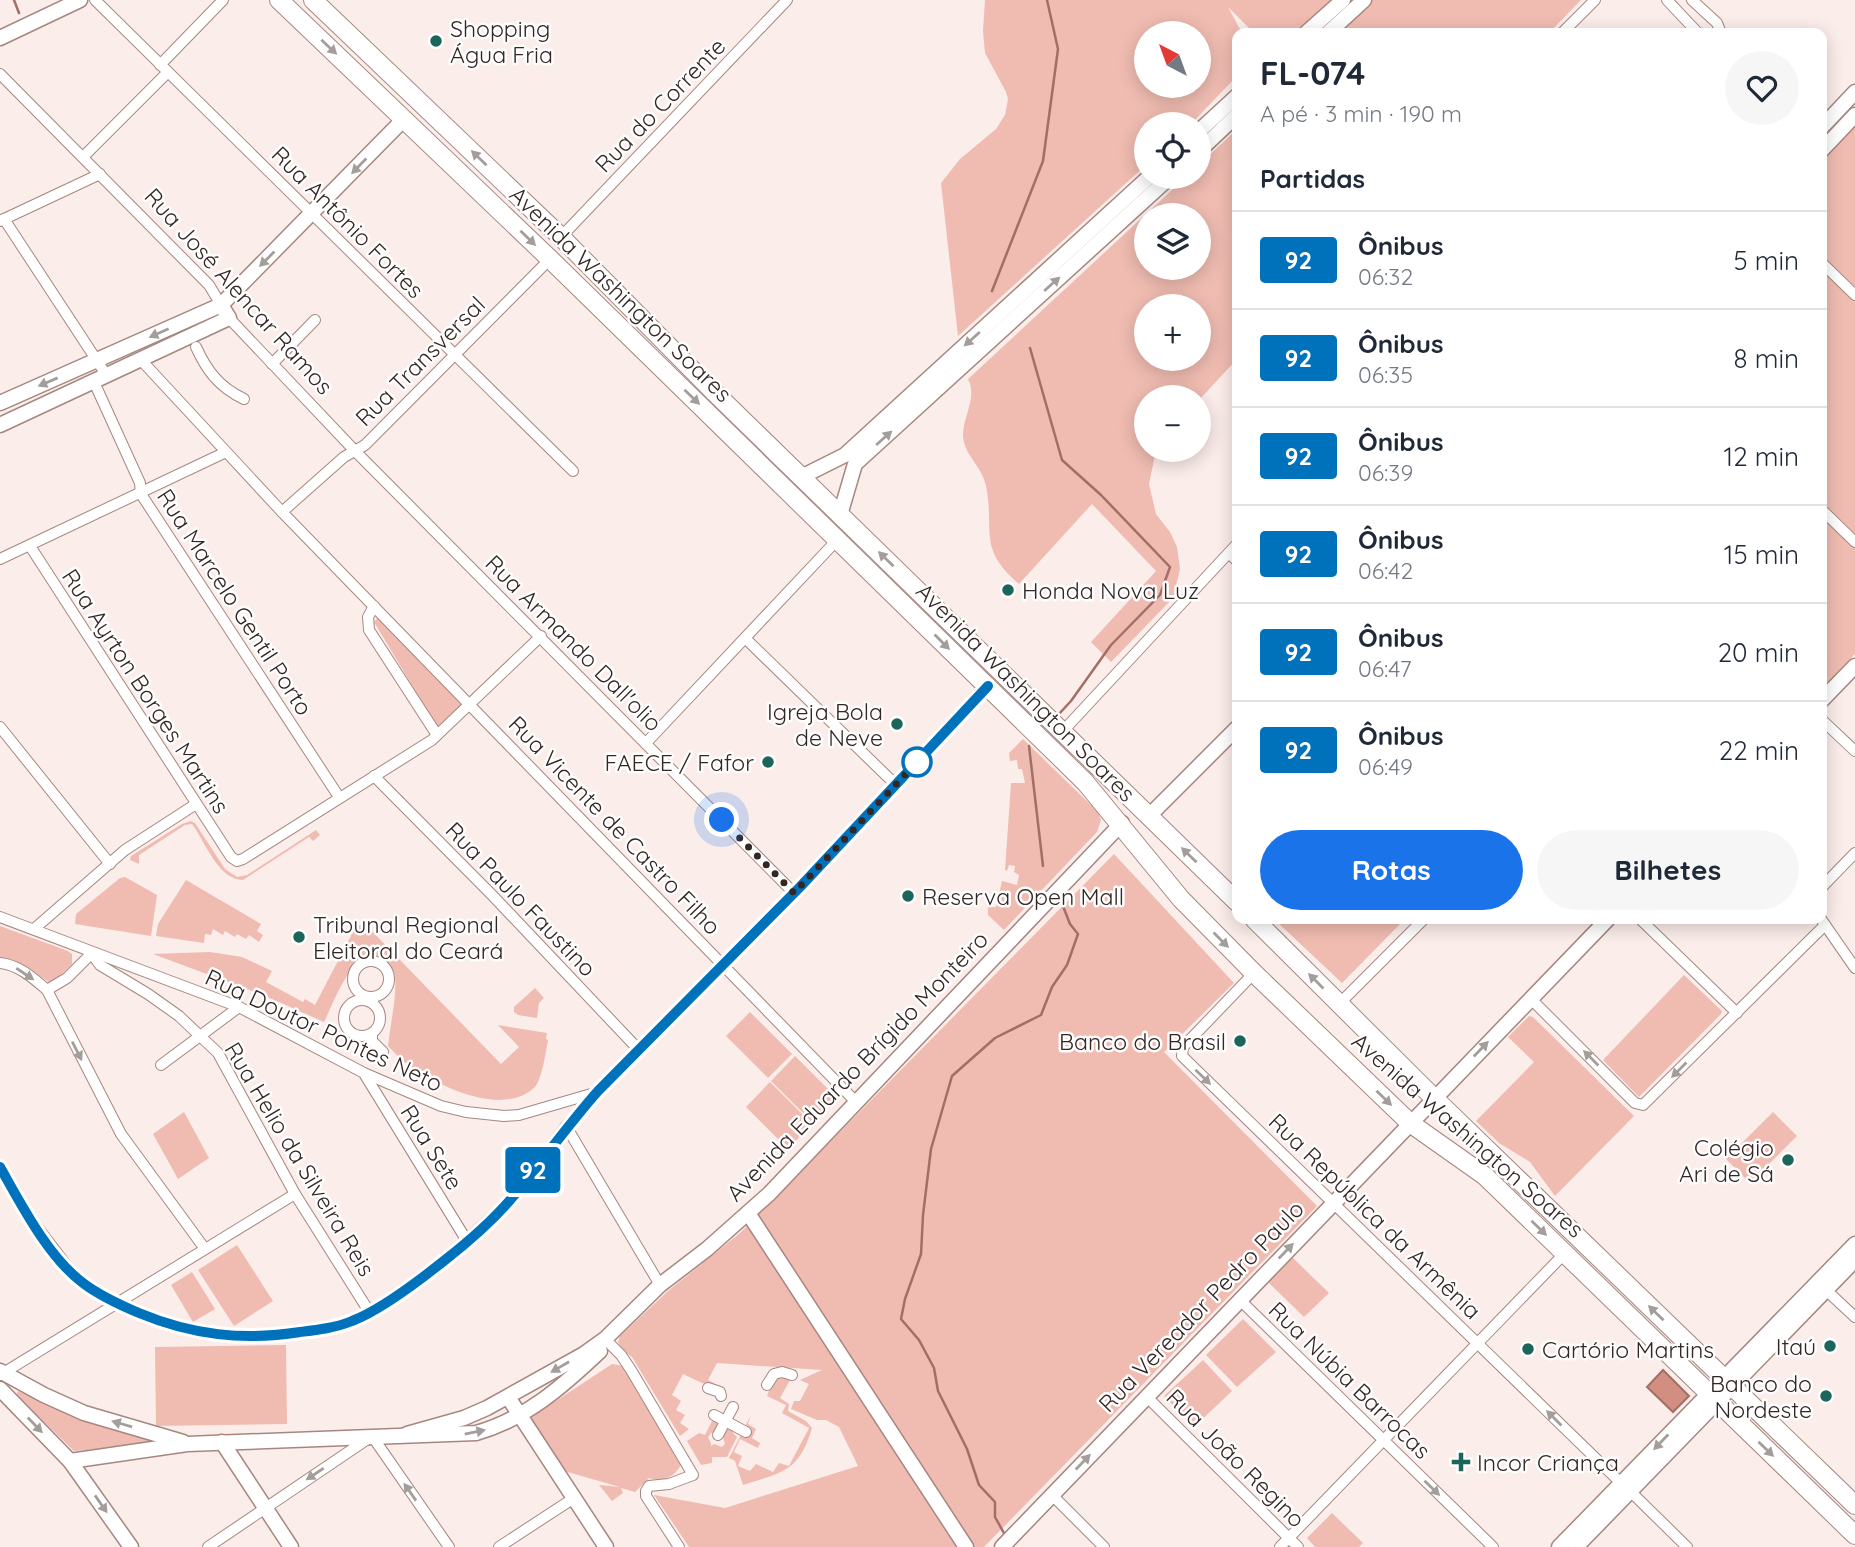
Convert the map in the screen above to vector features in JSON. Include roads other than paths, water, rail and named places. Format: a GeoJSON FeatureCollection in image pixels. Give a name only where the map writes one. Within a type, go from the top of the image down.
{"type":"FeatureCollection","features":[{"type":"Feature","properties":{"kind":"highway","name":"Avenida Washington Soares"},"geometry":{"type":"LineString","coordinates":[[279,0],[550,259],[1086,782],[1122,823],[1181,899],[1254,973],[1410,1123],[1485,1176],[1855,1535]]}},
{"type":"Feature","properties":{"kind":"highway","name":"Avenida Washington Soares"},"geometry":{"type":"LineString","coordinates":[[313,0],[561,237],[680,358],[1232,897]]}},
{"type":"Feature","properties":{"kind":"highway","name":"Avenida Washington Soares"},"geometry":{"type":"LineString","coordinates":[[1259,924],[1434,1098],[1855,1505]]}},
{"type":"Feature","properties":{"kind":"main road"},"geometry":{"type":"LineString","coordinates":[[0,38],[80,0]]}},
{"type":"Feature","properties":{"kind":"main road"},"geometry":{"type":"LineString","coordinates":[[1312,28],[1343,0]]}},
{"type":"Feature","properties":{"kind":"main road"},"geometry":{"type":"LineString","coordinates":[[1333,28],[1364,0]]}},
{"type":"Feature","properties":{"kind":"main road"},"geometry":{"type":"LineString","coordinates":[[1827,122],[1855,92]]}},
{"type":"Feature","properties":{"kind":"main road"},"geometry":{"type":"LineString","coordinates":[[1211,120],[1232,101]]}},
{"type":"Feature","properties":{"kind":"main road"},"geometry":{"type":"LineString","coordinates":[[1827,145],[1855,115]]}},
{"type":"Feature","properties":{"kind":"main road"},"geometry":{"type":"LineString","coordinates":[[0,402],[221,305],[404,119]]}},
{"type":"Feature","properties":{"kind":"main road"},"geometry":{"type":"LineString","coordinates":[[1211,139],[1232,120]]}},
{"type":"Feature","properties":{"kind":"main road"},"geometry":{"type":"LineString","coordinates":[[840,515],[850,460],[1136,189]]}},
{"type":"Feature","properties":{"kind":"main road"},"geometry":{"type":"LineString","coordinates":[[801,477],[850,460],[1156,189]]}},
{"type":"Feature","properties":{"kind":"main road","name":"Rua José Alencar Ramos"},"geometry":{"type":"LineString","coordinates":[[221,305],[229,318]]}},
{"type":"Feature","properties":{"kind":"main road"},"geometry":{"type":"LineString","coordinates":[[0,425],[141,360],[194,342],[229,318]]}},
{"type":"Feature","properties":{"kind":"main road"},"geometry":{"type":"LineString","coordinates":[[1827,695],[1855,666]]}},
{"type":"Feature","properties":{"kind":"main road"},"geometry":{"type":"LineString","coordinates":[[1150,816],[1232,733]]}},
{"type":"Feature","properties":{"kind":"main road","name":"Avenida Eduardo Brígido Monteiro"},"geometry":{"type":"LineString","coordinates":[[70,1461],[187,1444],[476,1433],[520,1416],[572,1377],[660,1284],[707,1250],[748,1213],[1122,823]]}},
{"type":"Feature","properties":{"kind":"main road","name":"Rua Vereador Pedro Paulo"},"geometry":{"type":"LineString","coordinates":[[1002,1547],[1603,924]]}},
{"type":"Feature","properties":{"kind":"main road"},"geometry":{"type":"LineString","coordinates":[[748,1213],[966,1547]]}},
{"type":"Feature","properties":{"kind":"main road"},"geometry":{"type":"LineString","coordinates":[[1559,1547],[1625,1487],[1713,1397],[1855,1244]]}},
{"type":"Feature","properties":{"kind":"main road"},"geometry":{"type":"LineString","coordinates":[[1727,1382],[1855,1260]]}},
{"type":"Feature","properties":{"kind":"main road","name":"Avenida Eduardo Brígido Monteiro"},"geometry":{"type":"LineString","coordinates":[[407,1434],[464,1418],[508,1397],[610,1337]]}},
{"type":"Feature","properties":{"kind":"main road"},"geometry":{"type":"LineString","coordinates":[[1,1373],[84,1413],[187,1444]]}},
{"type":"Feature","properties":{"kind":"main road"},"geometry":{"type":"LineString","coordinates":[[0,1389],[70,1461],[131,1547]]}},
{"type":"Feature","properties":{"kind":"main road"},"geometry":{"type":"LineString","coordinates":[[508,1397],[606,1547]]}},
{"type":"Feature","properties":{"kind":"main road"},"geometry":{"type":"LineString","coordinates":[[222,1442],[291,1547]]}},
{"type":"Feature","properties":{"kind":"main road"},"geometry":{"type":"LineString","coordinates":[[1576,1547],[1625,1487]]}},
{"type":"Feature","properties":{"kind":"street","name":"Rua Antônio Fortes"},"geometry":{"type":"LineString","coordinates":[[95,0],[573,471]]}},
{"type":"Feature","properties":{"kind":"street"},"geometry":{"type":"LineString","coordinates":[[83,157],[223,0]]}},
{"type":"Feature","properties":{"kind":"street","name":"Rua do Corrente"},"geometry":{"type":"LineString","coordinates":[[561,237],[787,0]]}},
{"type":"Feature","properties":{"kind":"street"},"geometry":{"type":"LineString","coordinates":[[1567,28],[1595,0]]}},
{"type":"Feature","properties":{"kind":"street"},"geometry":{"type":"LineString","coordinates":[[1667,0],[1693,28]]}},
{"type":"Feature","properties":{"kind":"street"},"geometry":{"type":"LineString","coordinates":[[1692,0],[1719,28]]}},
{"type":"Feature","properties":{"kind":"street","name":"Rua José Alencar Ramos"},"geometry":{"type":"LineString","coordinates":[[0,74],[209,285],[221,305]]}},
{"type":"Feature","properties":{"kind":"street"},"geometry":{"type":"LineString","coordinates":[[2,220],[100,174]]}},
{"type":"Feature","properties":{"kind":"street","name":"Rua Marcelo Gentil Porto"},"geometry":{"type":"LineString","coordinates":[[2,220],[97,361],[101,379],[140,483],[141,494],[339,797]]}},
{"type":"Feature","properties":{"kind":"street","name":"Rua Transversal"},"geometry":{"type":"LineString","coordinates":[[282,512],[344,457],[365,445],[550,259]]}},
{"type":"Feature","properties":{"kind":"street"},"geometry":{"type":"LineString","coordinates":[[1827,268],[1855,295]]}},
{"type":"Feature","properties":{"kind":"street","name":"Rua José Alencar Ramos"},"geometry":{"type":"LineString","coordinates":[[229,318],[355,450]]}},
{"type":"Feature","properties":{"kind":"street"},"geometry":{"type":"LineString","coordinates":[[272,364],[315,320]]}},
{"type":"Feature","properties":{"kind":"street"},"geometry":{"type":"LineString","coordinates":[[194,342],[204,365],[218,383],[228,392],[244,399]]}},
{"type":"Feature","properties":{"kind":"street","name":"Rua Vicente de Castro Filho"},"geometry":{"type":"LineString","coordinates":[[141,360],[282,512],[725,964],[856,1102]]}},
{"type":"Feature","properties":{"kind":"street","name":"Rua Armando Dall'olio"},"geometry":{"type":"LineString","coordinates":[[355,450],[794,893]]}},
{"type":"Feature","properties":{"kind":"street"},"geometry":{"type":"LineString","coordinates":[[0,559],[226,452]]}},
{"type":"Feature","properties":{"kind":"street"},"geometry":{"type":"LineString","coordinates":[[1827,515],[1855,542]]}},
{"type":"Feature","properties":{"kind":"street"},"geometry":{"type":"LineString","coordinates":[[646,743],[838,539]]}},
{"type":"Feature","properties":{"kind":"street","name":"Rua Ayrton Borges Martins"},"geometry":{"type":"LineString","coordinates":[[30,545],[231,857],[237,861],[243,859],[339,797]]}},
{"type":"Feature","properties":{"kind":"street"},"geometry":{"type":"LineString","coordinates":[[1063,731],[1232,549]]}},
{"type":"Feature","properties":{"kind":"street"},"geometry":{"type":"LineString","coordinates":[[1228,553],[1232,557]]}},
{"type":"Feature","properties":{"kind":"street"},"geometry":{"type":"LineString","coordinates":[[374,606],[368,617],[369,630],[437,735]]}},
{"type":"Feature","properties":{"kind":"street"},"geometry":{"type":"LineString","coordinates":[[339,797],[437,735],[541,636]]}},
{"type":"Feature","properties":{"kind":"street"},"geometry":{"type":"LineString","coordinates":[[746,639],[896,785]]}},
{"type":"Feature","properties":{"kind":"street"},"geometry":{"type":"LineString","coordinates":[[0,1167],[61,1262],[83,1283],[116,1303],[167,1324],[195,1332],[234,1337],[277,1336],[331,1328],[370,1313],[444,1261],[510,1200],[566,1126],[598,1091],[794,893],[988,686]]}},
{"type":"Feature","properties":{"kind":"street"},"geometry":{"type":"LineString","coordinates":[[1827,725],[1855,751]]}},
{"type":"Feature","properties":{"kind":"street"},"geometry":{"type":"LineString","coordinates":[[0,727],[110,864]]}},
{"type":"Feature","properties":{"kind":"street","name":"Rua Paulo Faustino"},"geometry":{"type":"LineString","coordinates":[[374,776],[493,896],[639,1050]]}},
{"type":"Feature","properties":{"kind":"street"},"geometry":{"type":"LineString","coordinates":[[34,929],[124,850],[196,804]]}},
{"type":"Feature","properties":{"kind":"street"},"geometry":{"type":"LineString","coordinates":[[1827,882],[1855,853]]}},
{"type":"Feature","properties":{"kind":"street","name":"Rua Doutor Pontes Neto"},"geometry":{"type":"LineString","coordinates":[[0,917],[239,1007],[364,1073],[441,1106],[485,1115],[519,1115],[598,1091]]}},
{"type":"Feature","properties":{"kind":"street"},"geometry":{"type":"LineString","coordinates":[[1339,1004],[1419,924]]}},
{"type":"Feature","properties":{"kind":"street"},"geometry":{"type":"LineString","coordinates":[[1645,924],[1737,1013]]}},
{"type":"Feature","properties":{"kind":"street"},"geometry":{"type":"LineString","coordinates":[[1530,998],[1640,1105],[1647,1103],[1821,924]]}},
{"type":"Feature","properties":{"kind":"street"},"geometry":{"type":"LineString","coordinates":[[1824,924],[1855,968]]}},
{"type":"Feature","properties":{"kind":"street"},"geometry":{"type":"LineString","coordinates":[[47,990],[67,978],[92,953]]}},
{"type":"Feature","properties":{"kind":"street","name":"Rua Helio da Silveira Reis"},"geometry":{"type":"LineString","coordinates":[[92,953],[100,965],[179,1016],[218,1053],[295,1194],[370,1313]]}},
{"type":"Feature","properties":{"kind":"street"},"geometry":{"type":"LineString","coordinates":[[375,961],[381,963],[390,978],[386,990],[379,1023],[367,1036],[355,1035],[346,1027],[345,1012],[353,976],[359,965],[375,961]]}},
{"type":"Feature","properties":{"kind":"street"},"geometry":{"type":"LineString","coordinates":[[0,962],[26,973],[47,990],[121,1134],[205,1249]]}},
{"type":"Feature","properties":{"kind":"street","name":"Rua República da Armênia"},"geometry":{"type":"LineString","coordinates":[[1254,973],[1184,1047],[1182,1056],[1687,1547]]}},
{"type":"Feature","properties":{"kind":"street"},"geometry":{"type":"LineString","coordinates":[[353,982],[359,992],[370,997],[386,990]]}},
{"type":"Feature","properties":{"kind":"street"},"geometry":{"type":"LineString","coordinates":[[332,1027],[355,1001],[366,1000],[376,1006],[380,1017]]}},
{"type":"Feature","properties":{"kind":"street"},"geometry":{"type":"LineString","coordinates":[[161,1066],[239,1007]]}},
{"type":"Feature","properties":{"kind":"street"},"geometry":{"type":"LineString","coordinates":[[372,1033],[372,1041],[383,1052]]}},
{"type":"Feature","properties":{"kind":"street","name":"Rua Sete"},"geometry":{"type":"LineString","coordinates":[[364,1073],[467,1241]]}},
{"type":"Feature","properties":{"kind":"street"},"geometry":{"type":"LineString","coordinates":[[566,1126],[660,1284]]}},
{"type":"Feature","properties":{"kind":"street"},"geometry":{"type":"LineString","coordinates":[[1,1373],[295,1194]]}},
{"type":"Feature","properties":{"kind":"street"},"geometry":{"type":"LineString","coordinates":[[1280,1547],[1565,1253]]}},
{"type":"Feature","properties":{"kind":"street"},"geometry":{"type":"LineString","coordinates":[[1826,1290],[1855,1317]]}},
{"type":"Feature","properties":{"kind":"street","name":"Rua Núbia Barrocas"},"geometry":{"type":"LineString","coordinates":[[1240,1300],[1493,1547]]}},
{"type":"Feature","properties":{"kind":"street"},"geometry":{"type":"LineString","coordinates":[[610,1337],[693,1475],[669,1484],[649,1486],[646,1491],[646,1496],[680,1547]]}},
{"type":"Feature","properties":{"kind":"street"},"geometry":{"type":"LineString","coordinates":[[767,1385],[774,1374],[782,1372],[792,1375]]}},
{"type":"Feature","properties":{"kind":"street"},"geometry":{"type":"LineString","coordinates":[[708,1388],[721,1392]]}},
{"type":"Feature","properties":{"kind":"street","name":"Rua João Regino"},"geometry":{"type":"LineString","coordinates":[[1146,1396],[1298,1547]]}},
{"type":"Feature","properties":{"kind":"street"},"geometry":{"type":"LineString","coordinates":[[719,1434],[733,1407]]}},
{"type":"Feature","properties":{"kind":"street"},"geometry":{"type":"LineString","coordinates":[[713,1415],[746,1432]]}},
{"type":"Feature","properties":{"kind":"street"},"geometry":{"type":"LineString","coordinates":[[208,1547],[372,1436],[449,1547]]}},
{"type":"Feature","properties":{"kind":"street"},"geometry":{"type":"LineString","coordinates":[[1052,1495],[1104,1547]]}},
{"type":"Feature","properties":{"kind":"street"},"geometry":{"type":"LineString","coordinates":[[499,1547],[574,1498]]}},
{"type":"Feature","properties":{"kind":"waterway"},"geometry":{"type":"LineString","coordinates":[[14,0],[19,13]]}},
{"type":"Feature","properties":{"kind":"waterway"},"geometry":{"type":"LineString","coordinates":[[992,291],[1043,161],[1058,49],[1047,0]]}},
{"type":"Feature","properties":{"kind":"waterway"},"geometry":{"type":"LineString","coordinates":[[1030,348],[1062,460],[1101,495],[1170,567],[1160,595],[1111,645],[1058,715]]}},
{"type":"Feature","properties":{"kind":"waterway"},"geometry":{"type":"LineString","coordinates":[[1029,746],[1043,866]]}},
{"type":"Feature","properties":{"kind":"waterway"},"geometry":{"type":"LineString","coordinates":[[1005,1535],[995,1517],[995,1502],[979,1485],[967,1449],[938,1391],[934,1368],[919,1340],[901,1319],[921,1254],[931,1149],[952,1076],[995,1038],[1041,1015],[1052,987],[1067,965],[1078,934],[1070,924],[1061,901]]}},
{"type":"Feature","properties":{"kind":"place","name":"Shopping Água Fria"},"geometry":{"type":"Point","coordinates":[436,41]}},
{"type":"Feature","properties":{"kind":"place","name":"Honda Nova Luz"},"geometry":{"type":"Point","coordinates":[1008,590]}},
{"type":"Feature","properties":{"kind":"place","name":"Igreja Bola de Neve"},"geometry":{"type":"Point","coordinates":[897,724]}},
{"type":"Feature","properties":{"kind":"place","name":"FAECE / Fafor"},"geometry":{"type":"Point","coordinates":[768,762]}},
{"type":"Feature","properties":{"kind":"place","name":"Reserva Open Mall"},"geometry":{"type":"Point","coordinates":[908,896]}},
{"type":"Feature","properties":{"kind":"place","name":"Tribunal Regional Eleitoral do Ceará"},"geometry":{"type":"Point","coordinates":[299,937]}},
{"type":"Feature","properties":{"kind":"place","name":"Banco do Brasil"},"geometry":{"type":"Point","coordinates":[1240,1041]}},
{"type":"Feature","properties":{"kind":"place","name":"Colégio Ari de Sá"},"geometry":{"type":"Point","coordinates":[1788,1160]}},
{"type":"Feature","properties":{"kind":"place","name":"Itaú"},"geometry":{"type":"Point","coordinates":[1830,1346]}},
{"type":"Feature","properties":{"kind":"place","name":"Cartório Martins"},"geometry":{"type":"Point","coordinates":[1528,1349]}},
{"type":"Feature","properties":{"kind":"place","name":"Banco do Nordeste"},"geometry":{"type":"Point","coordinates":[1826,1396]}},
{"type":"Feature","properties":{"kind":"place","name":"Incor Criança"},"geometry":{"type":"Point","coordinates":[1461,1462]}}]}
